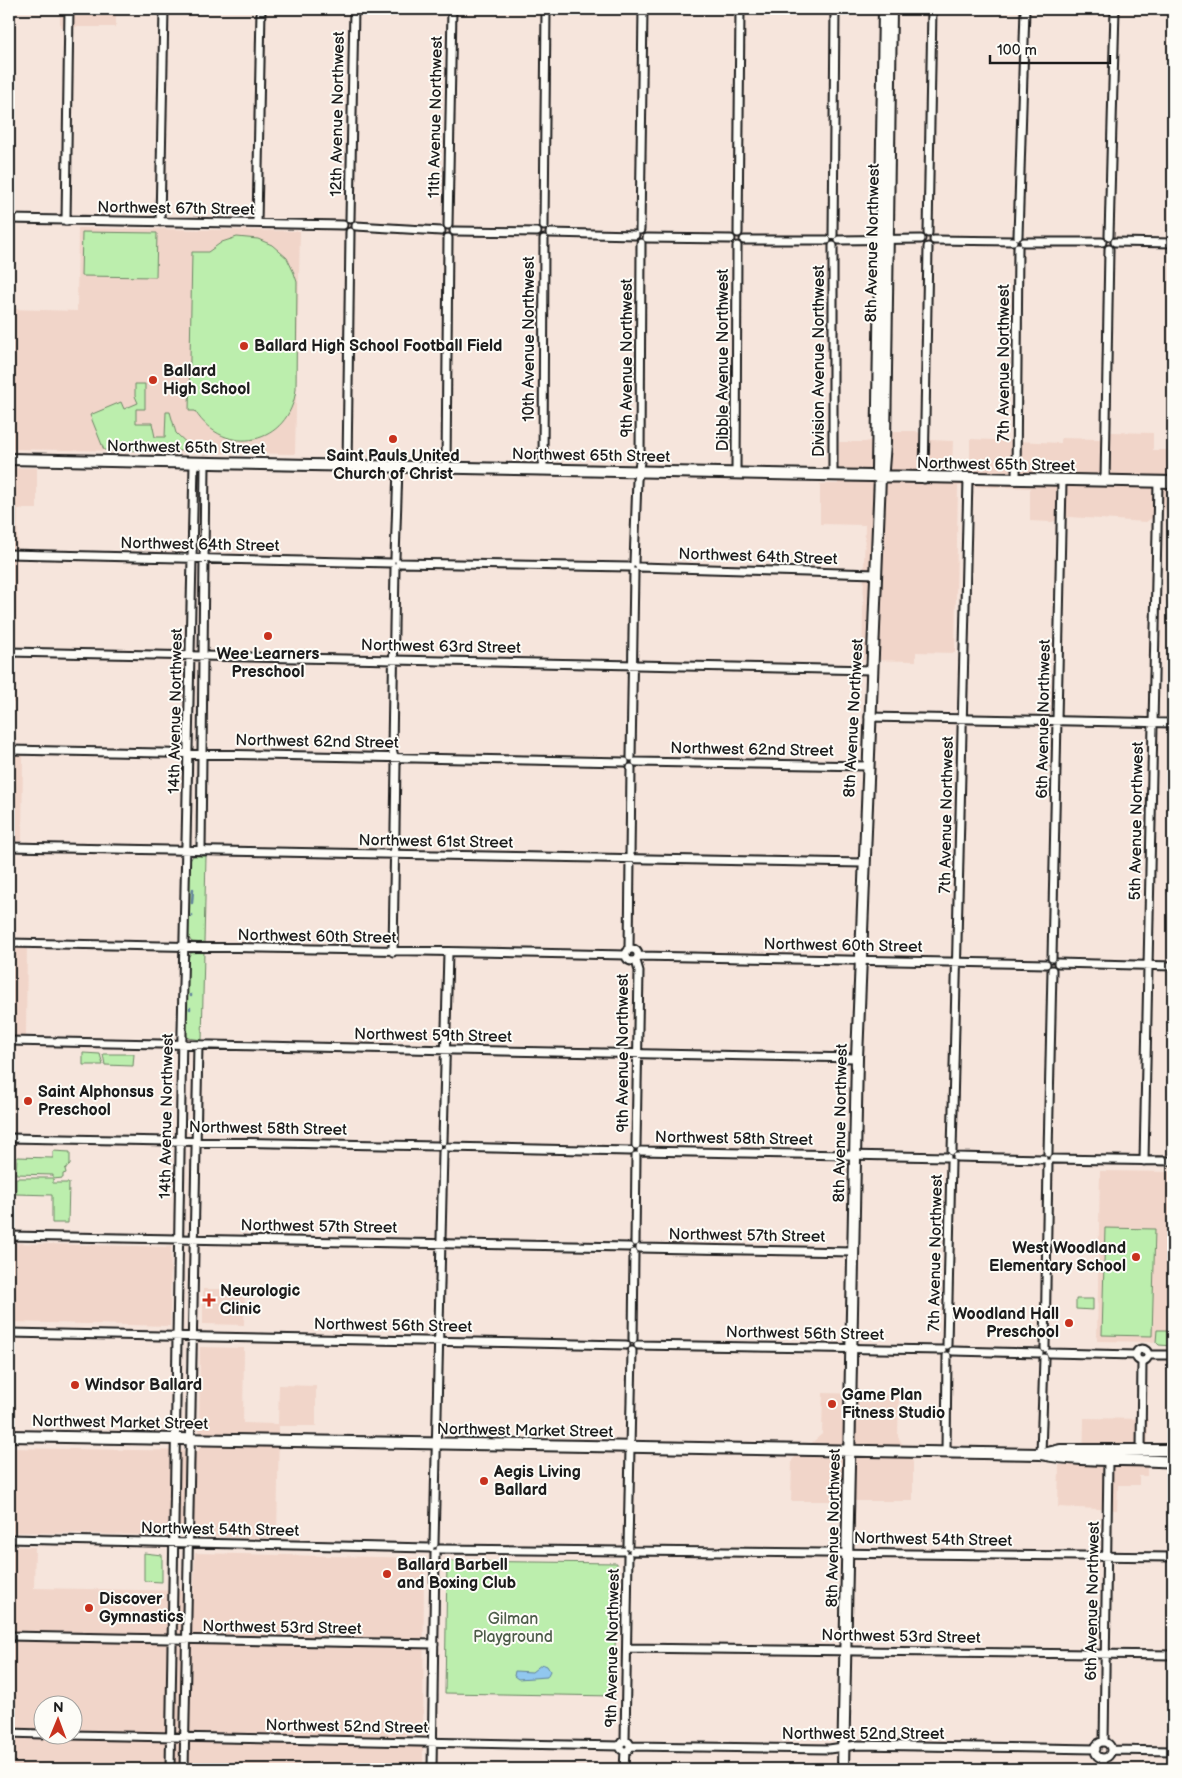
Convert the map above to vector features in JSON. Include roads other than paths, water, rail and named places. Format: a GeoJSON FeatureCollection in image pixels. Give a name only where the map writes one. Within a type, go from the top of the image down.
{"type":"FeatureCollection","features":[{"type":"Feature","properties":{"kind":"main road","name":"8th Avenue Northwest"},"geometry":{"type":"LineString","coordinates":[[843,1769],[849,1552],[857,1058],[863,863],[880,478],[883,469],[885,444],[884,9]]}},
{"type":"Feature","properties":{"kind":"main road","name":"8th Avenue Northwest"},"geometry":{"type":"LineString","coordinates":[[884,240],[891,9]]}},
{"type":"Feature","properties":{"kind":"main road","name":"Northwest 65th Street"},"geometry":{"type":"LineString","coordinates":[[9,459],[924,479],[1173,482]]}},
{"type":"Feature","properties":{"kind":"main road","name":"Northwest Market Street"},"geometry":{"type":"LineString","coordinates":[[9,1436],[850,1452],[946,1452],[1041,1454],[1062,1458],[1108,1461],[1173,1460]]}},
{"type":"Feature","properties":{"kind":"main road","name":"Northwest Market Street"},"geometry":{"type":"LineString","coordinates":[[1041,1454],[1060,1450],[1173,1450]]}},
{"type":"Feature","properties":{"kind":"street"},"geometry":{"type":"LineString","coordinates":[[66,221],[69,9]]}},
{"type":"Feature","properties":{"kind":"street"},"geometry":{"type":"LineString","coordinates":[[160,222],[164,9]]}},
{"type":"Feature","properties":{"kind":"street"},"geometry":{"type":"LineString","coordinates":[[257,224],[261,9]]}},
{"type":"Feature","properties":{"kind":"street","name":"12th Avenue Northwest"},"geometry":{"type":"LineString","coordinates":[[350,219],[354,9]]}},
{"type":"Feature","properties":{"kind":"street","name":"11th Avenue Northwest"},"geometry":{"type":"LineString","coordinates":[[448,225],[452,9]]}},
{"type":"Feature","properties":{"kind":"street"},"geometry":{"type":"LineString","coordinates":[[546,9],[544,226],[550,232],[646,233],[644,240],[731,239],[738,233],[740,9]]}},
{"type":"Feature","properties":{"kind":"street"},"geometry":{"type":"LineString","coordinates":[[638,233],[643,9]]}},
{"type":"Feature","properties":{"kind":"street"},"geometry":{"type":"LineString","coordinates":[[833,238],[835,9]]}},
{"type":"Feature","properties":{"kind":"street"},"geometry":{"type":"LineString","coordinates":[[744,240],[921,239],[928,233],[932,9]]}},
{"type":"Feature","properties":{"kind":"street","name":"7th Avenue Northwest"},"geometry":{"type":"LineString","coordinates":[[1016,480],[1018,241],[1025,9]]}},
{"type":"Feature","properties":{"kind":"street"},"geometry":{"type":"LineString","coordinates":[[1115,9],[1109,236],[1115,242],[1173,243]]}},
{"type":"Feature","properties":{"kind":"street","name":"Northwest 67th Street"},"geometry":{"type":"LineString","coordinates":[[9,219],[343,225]]}},
{"type":"Feature","properties":{"kind":"street"},"geometry":{"type":"LineString","coordinates":[[350,232],[345,230],[343,225],[345,220],[350,219],[355,222],[356,226]]}},
{"type":"Feature","properties":{"kind":"street"},"geometry":{"type":"LineString","coordinates":[[356,226],[441,231],[448,225],[454,231],[537,232]]}},
{"type":"Feature","properties":{"kind":"street"},"geometry":{"type":"LineString","coordinates":[[350,232],[355,230],[356,226]]}},
{"type":"Feature","properties":{"kind":"street"},"geometry":{"type":"LineString","coordinates":[[537,232],[539,228],[544,226]]}},
{"type":"Feature","properties":{"kind":"street"},"geometry":{"type":"LineString","coordinates":[[441,231],[442,236],[448,238]]}},
{"type":"Feature","properties":{"kind":"street"},"geometry":{"type":"LineString","coordinates":[[448,238],[453,235],[454,231]]}},
{"type":"Feature","properties":{"kind":"street"},"geometry":{"type":"LineString","coordinates":[[347,466],[350,232]]}},
{"type":"Feature","properties":{"kind":"street"},"geometry":{"type":"LineString","coordinates":[[537,232],[539,237],[544,239],[550,232]]}},
{"type":"Feature","properties":{"kind":"street"},"geometry":{"type":"LineString","coordinates":[[738,233],[742,235],[744,240]]}},
{"type":"Feature","properties":{"kind":"street"},"geometry":{"type":"LineString","coordinates":[[928,233],[932,235],[934,240]]}},
{"type":"Feature","properties":{"kind":"street"},"geometry":{"type":"LineString","coordinates":[[1102,242],[1105,237],[1109,236]]}},
{"type":"Feature","properties":{"kind":"street"},"geometry":{"type":"LineString","coordinates":[[446,468],[448,238]]}},
{"type":"Feature","properties":{"kind":"street","name":"Division Avenue Northwest"},"geometry":{"type":"LineString","coordinates":[[833,238],[828,244],[833,246],[833,476]]}},
{"type":"Feature","properties":{"kind":"street","name":"10th Avenue Northwest"},"geometry":{"type":"LineString","coordinates":[[543,470],[544,239]]}},
{"type":"Feature","properties":{"kind":"street"},"geometry":{"type":"LineString","coordinates":[[731,239],[733,244],[737,246],[742,244],[744,240]]}},
{"type":"Feature","properties":{"kind":"street"},"geometry":{"type":"LineString","coordinates":[[921,239],[922,244],[928,247]]}},
{"type":"Feature","properties":{"kind":"street","name":"9th Avenue Northwest"},"geometry":{"type":"LineString","coordinates":[[628,952],[634,567],[644,240]]}},
{"type":"Feature","properties":{"kind":"street"},"geometry":{"type":"LineString","coordinates":[[934,240],[1102,242]]}},
{"type":"Feature","properties":{"kind":"street"},"geometry":{"type":"LineString","coordinates":[[928,247],[932,245],[934,240]]}},
{"type":"Feature","properties":{"kind":"street"},"geometry":{"type":"LineString","coordinates":[[1102,242],[1103,246],[1108,249]]}},
{"type":"Feature","properties":{"kind":"street"},"geometry":{"type":"LineString","coordinates":[[1108,249],[1113,247],[1115,242]]}},
{"type":"Feature","properties":{"kind":"street","name":"Dibble Avenue Northwest"},"geometry":{"type":"LineString","coordinates":[[736,474],[737,246]]}},
{"type":"Feature","properties":{"kind":"street"},"geometry":{"type":"LineString","coordinates":[[924,479],[928,247]]}},
{"type":"Feature","properties":{"kind":"street"},"geometry":{"type":"LineString","coordinates":[[1105,481],[1108,249]]}},
{"type":"Feature","properties":{"kind":"street","name":"14th Avenue Northwest"},"geometry":{"type":"LineString","coordinates":[[170,1769],[180,1238],[180,1142],[192,657],[194,463]]}},
{"type":"Feature","properties":{"kind":"street","name":"14th Avenue Northwest"},"geometry":{"type":"LineString","coordinates":[[202,851],[206,463]]}},
{"type":"Feature","properties":{"kind":"street"},"geometry":{"type":"LineString","coordinates":[[393,952],[396,764],[392,749],[398,468]]}},
{"type":"Feature","properties":{"kind":"street","name":"7th Avenue Northwest"},"geometry":{"type":"LineString","coordinates":[[946,1452],[968,479]]}},
{"type":"Feature","properties":{"kind":"street","name":"6th Avenue Northwest"},"geometry":{"type":"LineString","coordinates":[[1055,961],[1062,481]]}},
{"type":"Feature","properties":{"kind":"street","name":"5th Avenue Northwest"},"geometry":{"type":"LineString","coordinates":[[1144,1161],[1158,482]]}},
{"type":"Feature","properties":{"kind":"street","name":"Northwest 64th Street"},"geometry":{"type":"LineString","coordinates":[[9,554],[193,560],[634,567],[876,574]]}},
{"type":"Feature","properties":{"kind":"street","name":"Northwest 63rd Street"},"geometry":{"type":"LineString","coordinates":[[9,652],[872,670]]}},
{"type":"Feature","properties":{"kind":"street"},"geometry":{"type":"LineString","coordinates":[[869,717],[1173,723]]}},
{"type":"Feature","properties":{"kind":"street","name":"Northwest 62nd Street"},"geometry":{"type":"LineString","coordinates":[[9,750],[867,766]]}},
{"type":"Feature","properties":{"kind":"street","name":"Northwest 61st Street"},"geometry":{"type":"LineString","coordinates":[[9,847],[863,863]]}},
{"type":"Feature","properties":{"kind":"street","name":"Northwest 60th Street"},"geometry":{"type":"LineString","coordinates":[[9,943],[448,953],[628,952]]}},
{"type":"Feature","properties":{"kind":"street"},"geometry":{"type":"LineString","coordinates":[[628,952],[636,951],[638,958]]}},
{"type":"Feature","properties":{"kind":"street"},"geometry":{"type":"LineString","coordinates":[[432,1769],[438,1341],[448,953]]}},
{"type":"Feature","properties":{"kind":"street","name":"9th Avenue Northwest"},"geometry":{"type":"LineString","coordinates":[[635,1342],[634,1247],[638,1151],[639,1054],[638,958]]}},
{"type":"Feature","properties":{"kind":"street","name":"Northwest 60th Street"},"geometry":{"type":"LineString","coordinates":[[638,958],[1046,964]]}},
{"type":"Feature","properties":{"kind":"street"},"geometry":{"type":"LineString","coordinates":[[1052,970],[1046,964],[1048,960],[1173,966]]}},
{"type":"Feature","properties":{"kind":"street"},"geometry":{"type":"LineString","coordinates":[[1041,1454],[1052,970],[1056,968],[1055,961]]}},
{"type":"Feature","properties":{"kind":"street","name":"Northwest 59th Street"},"geometry":{"type":"LineString","coordinates":[[9,1041],[857,1058]]}},
{"type":"Feature","properties":{"kind":"street","name":"14th Avenue Northwest"},"geometry":{"type":"LineString","coordinates":[[184,1769],[194,1336],[198,1045]]}},
{"type":"Feature","properties":{"kind":"street","name":"Northwest 58th Street"},"geometry":{"type":"LineString","coordinates":[[9,1138],[444,1147]]}},
{"type":"Feature","properties":{"kind":"street"},"geometry":{"type":"LineString","coordinates":[[444,1147],[630,1150],[631,1154],[638,1151]]}},
{"type":"Feature","properties":{"kind":"street","name":"Northwest 58th Street"},"geometry":{"type":"LineString","coordinates":[[638,1151],[1173,1161]]}},
{"type":"Feature","properties":{"kind":"street","name":"Northwest 57th Street"},"geometry":{"type":"LineString","coordinates":[[9,1236],[854,1252]]}},
{"type":"Feature","properties":{"kind":"street","name":"Northwest 56th Street"},"geometry":{"type":"LineString","coordinates":[[9,1332],[626,1345]]}},
{"type":"Feature","properties":{"kind":"street"},"geometry":{"type":"LineString","coordinates":[[628,1340],[635,1342],[636,1350],[632,1351],[626,1345],[628,1340]]}},
{"type":"Feature","properties":{"kind":"street","name":"Northwest 56th Street"},"geometry":{"type":"LineString","coordinates":[[635,1342],[1136,1355]]}},
{"type":"Feature","properties":{"kind":"street"},"geometry":{"type":"LineString","coordinates":[[1141,1449],[1142,1361],[1136,1355],[1141,1349],[1145,1350],[1148,1355]]}},
{"type":"Feature","properties":{"kind":"street","name":"9th Avenue Northwest"},"geometry":{"type":"LineString","coordinates":[[624,1769],[628,1648],[632,1351]]}},
{"type":"Feature","properties":{"kind":"street"},"geometry":{"type":"LineString","coordinates":[[1148,1355],[1173,1355]]}},
{"type":"Feature","properties":{"kind":"street"},"geometry":{"type":"LineString","coordinates":[[1142,1361],[1147,1359],[1148,1355]]}},
{"type":"Feature","properties":{"kind":"street","name":"6th Avenue Northwest"},"geometry":{"type":"LineString","coordinates":[[1104,1742],[1107,1654],[1108,1461]]}},
{"type":"Feature","properties":{"kind":"street","name":"Northwest 54th Street"},"geometry":{"type":"LineString","coordinates":[[9,1538],[435,1548],[1173,1557]]}},
{"type":"Feature","properties":{"kind":"street","name":"Northwest 53rd Street"},"geometry":{"type":"LineString","coordinates":[[9,1636],[434,1644]]}},
{"type":"Feature","properties":{"kind":"street","name":"Northwest 53rd Street"},"geometry":{"type":"LineString","coordinates":[[628,1648],[847,1649],[1173,1655]]}},
{"type":"Feature","properties":{"kind":"street"},"geometry":{"type":"LineString","coordinates":[[9,1733],[32,1734]]}},
{"type":"Feature","properties":{"kind":"street","name":"Northwest 52nd Street"},"geometry":{"type":"LineString","coordinates":[[82,1735],[829,1749],[857,1745],[1096,1750]]}},
{"type":"Feature","properties":{"kind":"street"},"geometry":{"type":"LineString","coordinates":[[1104,1742],[1109,1744],[1111,1750],[1109,1756],[1103,1758],[1097,1755],[1096,1750],[1098,1744],[1104,1742]]}},
{"type":"Feature","properties":{"kind":"street"},"geometry":{"type":"LineString","coordinates":[[1111,1750],[1173,1751]]}},
{"type":"Feature","properties":{"kind":"street"},"geometry":{"type":"LineString","coordinates":[[1103,1758],[1103,1769]]}},
{"type":"Feature","properties":{"kind":"water"},"geometry":{"type":"Polygon","coordinates":[[[542,1664],[547,1666],[550,1671],[547,1677],[518,1679],[514,1676],[515,1671],[532,1672],[542,1664]]]}},
{"type":"Feature","properties":{"kind":"waterway"},"geometry":{"type":"LineString","coordinates":[[192,903],[193,889]]}},
{"type":"Feature","properties":{"kind":"place","name":"Ballard High School Football Field"},"geometry":{"type":"Point","coordinates":[244,346]}},
{"type":"Feature","properties":{"kind":"place","name":"Ballard High School"},"geometry":{"type":"Point","coordinates":[153,380]}},
{"type":"Feature","properties":{"kind":"place","name":"Saint Pauls United Church of Christ"},"geometry":{"type":"Point","coordinates":[393,439]}},
{"type":"Feature","properties":{"kind":"place","name":"Wee Learners Preschool"},"geometry":{"type":"Point","coordinates":[268,636]}},
{"type":"Feature","properties":{"kind":"place","name":"Saint Alphonsus Preschool"},"geometry":{"type":"Point","coordinates":[28,1101]}},
{"type":"Feature","properties":{"kind":"place","name":"West Woodland Elementary School"},"geometry":{"type":"Point","coordinates":[1136,1257]}},
{"type":"Feature","properties":{"kind":"place","name":"Neurologic Clinic"},"geometry":{"type":"Point","coordinates":[209,1300]}},
{"type":"Feature","properties":{"kind":"place","name":"Woodland Hall Preschool"},"geometry":{"type":"Point","coordinates":[1069,1323]}},
{"type":"Feature","properties":{"kind":"place","name":"Windsor Ballard"},"geometry":{"type":"Point","coordinates":[75,1385]}},
{"type":"Feature","properties":{"kind":"place","name":"Game Plan Fitness Studio"},"geometry":{"type":"Point","coordinates":[832,1404]}},
{"type":"Feature","properties":{"kind":"place","name":"Aegis Living Ballard"},"geometry":{"type":"Point","coordinates":[484,1481]}},
{"type":"Feature","properties":{"kind":"place","name":"Ballard Barbell and Boxing Club"},"geometry":{"type":"Point","coordinates":[387,1574]}},
{"type":"Feature","properties":{"kind":"place","name":"Discover Gymnastics"},"geometry":{"type":"Point","coordinates":[89,1608]}},
{"type":"Feature","properties":{"kind":"park label","name":"Gilman Playground"},"geometry":{"type":"Point","coordinates":[513,1628]}}]}
